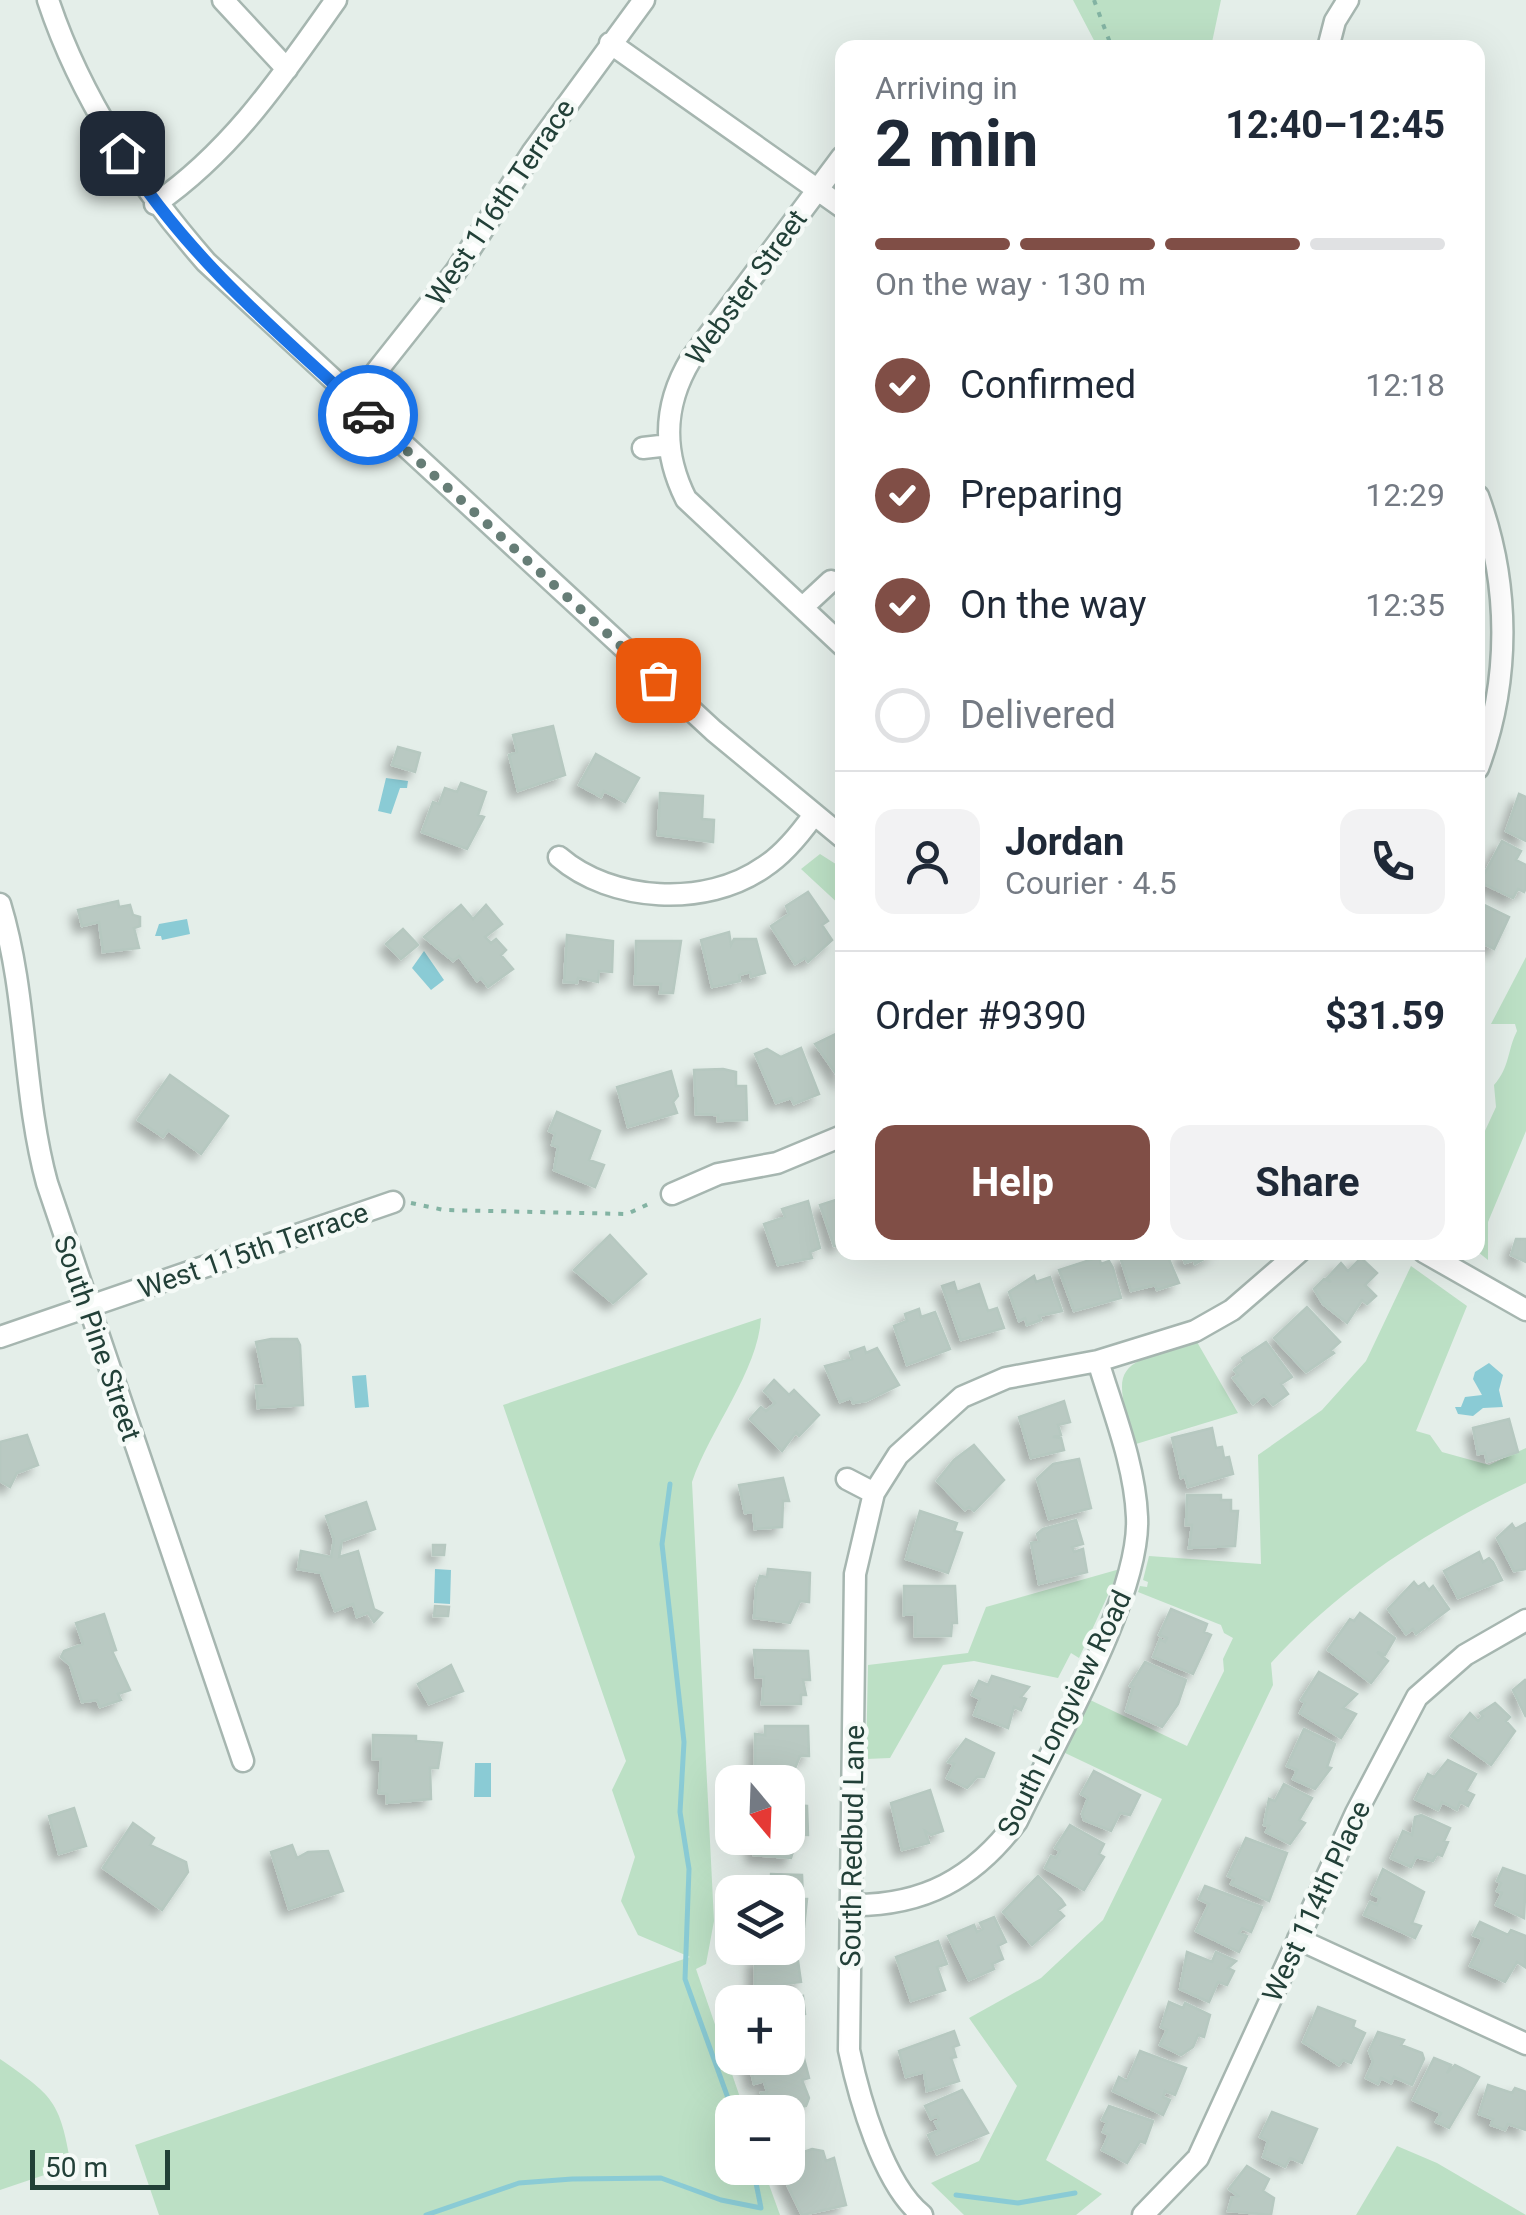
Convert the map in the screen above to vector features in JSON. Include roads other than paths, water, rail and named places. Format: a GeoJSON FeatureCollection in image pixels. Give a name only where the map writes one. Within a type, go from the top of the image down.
{"type":"FeatureCollection","features":[{"type":"Feature","properties":{"kind":"street"},"geometry":{"type":"LineString","coordinates":[[48,0],[82,84],[155,204],[206,262],[353,402],[835,832]]}},
{"type":"Feature","properties":{"kind":"street"},"geometry":{"type":"LineString","coordinates":[[223,0],[287,69]]}},
{"type":"Feature","properties":{"kind":"street"},"geometry":{"type":"LineString","coordinates":[[155,204],[212,161],[287,69],[336,0]]}},
{"type":"Feature","properties":{"kind":"street","name":"West 116th Terrace"},"geometry":{"type":"LineString","coordinates":[[353,402],[456,270],[610,43],[644,0]]}},
{"type":"Feature","properties":{"kind":"street"},"geometry":{"type":"LineString","coordinates":[[1330,40],[1335,21],[1348,0]]}},
{"type":"Feature","properties":{"kind":"street"},"geometry":{"type":"LineString","coordinates":[[610,43],[835,201]]}},
{"type":"Feature","properties":{"kind":"street","name":"Webster Street"},"geometry":{"type":"LineString","coordinates":[[835,166],[676,385],[668,419],[676,478],[702,518],[835,638]]}},
{"type":"Feature","properties":{"kind":"street"},"geometry":{"type":"LineString","coordinates":[[643,448],[669,445]]}},
{"type":"Feature","properties":{"kind":"street"},"geometry":{"type":"LineString","coordinates":[[1485,523],[1500,580],[1502,610],[1496,704],[1485,743]]}},
{"type":"Feature","properties":{"kind":"street"},"geometry":{"type":"LineString","coordinates":[[803,607],[831,580]]}},
{"type":"Feature","properties":{"kind":"street"},"geometry":{"type":"LineString","coordinates":[[559,856],[581,876],[609,886],[661,895],[717,888],[764,868],[813,816]]}},
{"type":"Feature","properties":{"kind":"street","name":"South Pine Street"},"geometry":{"type":"LineString","coordinates":[[0,904],[20,987],[32,1127],[87,1308],[243,1761]]}},
{"type":"Feature","properties":{"kind":"street"},"geometry":{"type":"LineString","coordinates":[[672,1194],[718,1174],[777,1163],[835,1139]]}},
{"type":"Feature","properties":{"kind":"street","name":"West 115th Terrace"},"geometry":{"type":"LineString","coordinates":[[0,1338],[392,1202]]}},
{"type":"Feature","properties":{"kind":"street"},"geometry":{"type":"LineString","coordinates":[[847,1479],[874,1493],[898,1455],[962,1397],[1006,1378],[1098,1361],[1194,1332],[1232,1310],[1289,1260]]}},
{"type":"Feature","properties":{"kind":"street"},"geometry":{"type":"LineString","coordinates":[[1437,1260],[1526,1310]]}},
{"type":"Feature","properties":{"kind":"street","name":"South Longview Road"},"geometry":{"type":"LineString","coordinates":[[851,1905],[882,1906],[916,1899],[957,1882],[993,1854],[1017,1821],[1122,1601],[1134,1562],[1138,1519],[1133,1483],[1098,1361]]}},
{"type":"Feature","properties":{"kind":"street","name":"South Redbud Lane"},"geometry":{"type":"LineString","coordinates":[[874,1493],[855,1574],[849,2050],[858,2092],[890,2170],[922,2215]]}},
{"type":"Feature","properties":{"kind":"street","name":"West 114th Place"},"geometry":{"type":"LineString","coordinates":[[1144,2215],[1198,2158],[1298,1939],[1416,1696],[1465,1655],[1526,1620]]}},
{"type":"Feature","properties":{"kind":"street"},"geometry":{"type":"LineString","coordinates":[[1298,1939],[1526,2044]]}},
{"type":"Feature","properties":{"kind":"water"},"geometry":{"type":"Polygon","coordinates":[[[386,778],[408,781],[407,788],[400,788],[391,814],[378,811],[386,778]]]}},
{"type":"Feature","properties":{"kind":"water"},"geometry":{"type":"Polygon","coordinates":[[[187,919],[190,934],[162,940],[155,936],[159,924],[187,919]]]}},
{"type":"Feature","properties":{"kind":"water"},"geometry":{"type":"Polygon","coordinates":[[[424,951],[444,980],[431,990],[412,968],[424,951]]]}},
{"type":"Feature","properties":{"kind":"water"},"geometry":{"type":"Polygon","coordinates":[[[1489,1363],[1503,1375],[1499,1390],[1503,1407],[1483,1408],[1473,1416],[1458,1414],[1455,1407],[1461,1407],[1465,1397],[1482,1395],[1473,1379],[1475,1372],[1489,1363]]]}},
{"type":"Feature","properties":{"kind":"water"},"geometry":{"type":"Polygon","coordinates":[[[366,1375],[369,1407],[355,1408],[352,1376],[366,1375]]]}},
{"type":"Feature","properties":{"kind":"water"},"geometry":{"type":"Polygon","coordinates":[[[435,1569],[451,1570],[450,1604],[434,1603],[435,1569]]]}},
{"type":"Feature","properties":{"kind":"water"},"geometry":{"type":"Polygon","coordinates":[[[475,1763],[491,1763],[491,1797],[474,1797],[475,1763]]]}},
{"type":"Feature","properties":{"kind":"waterway"},"geometry":{"type":"LineString","coordinates":[[670,1484],[662,1544],[684,1742],[680,1812],[689,1869],[685,1979],[727,2095]]}},
{"type":"Feature","properties":{"kind":"waterway"},"geometry":{"type":"LineString","coordinates":[[426,2215],[519,2183],[661,2178],[721,2200],[761,2208],[756,2185]]}},
{"type":"Feature","properties":{"kind":"waterway"},"geometry":{"type":"LineString","coordinates":[[956,2195],[1018,2203],[1075,2193]]}}]}
